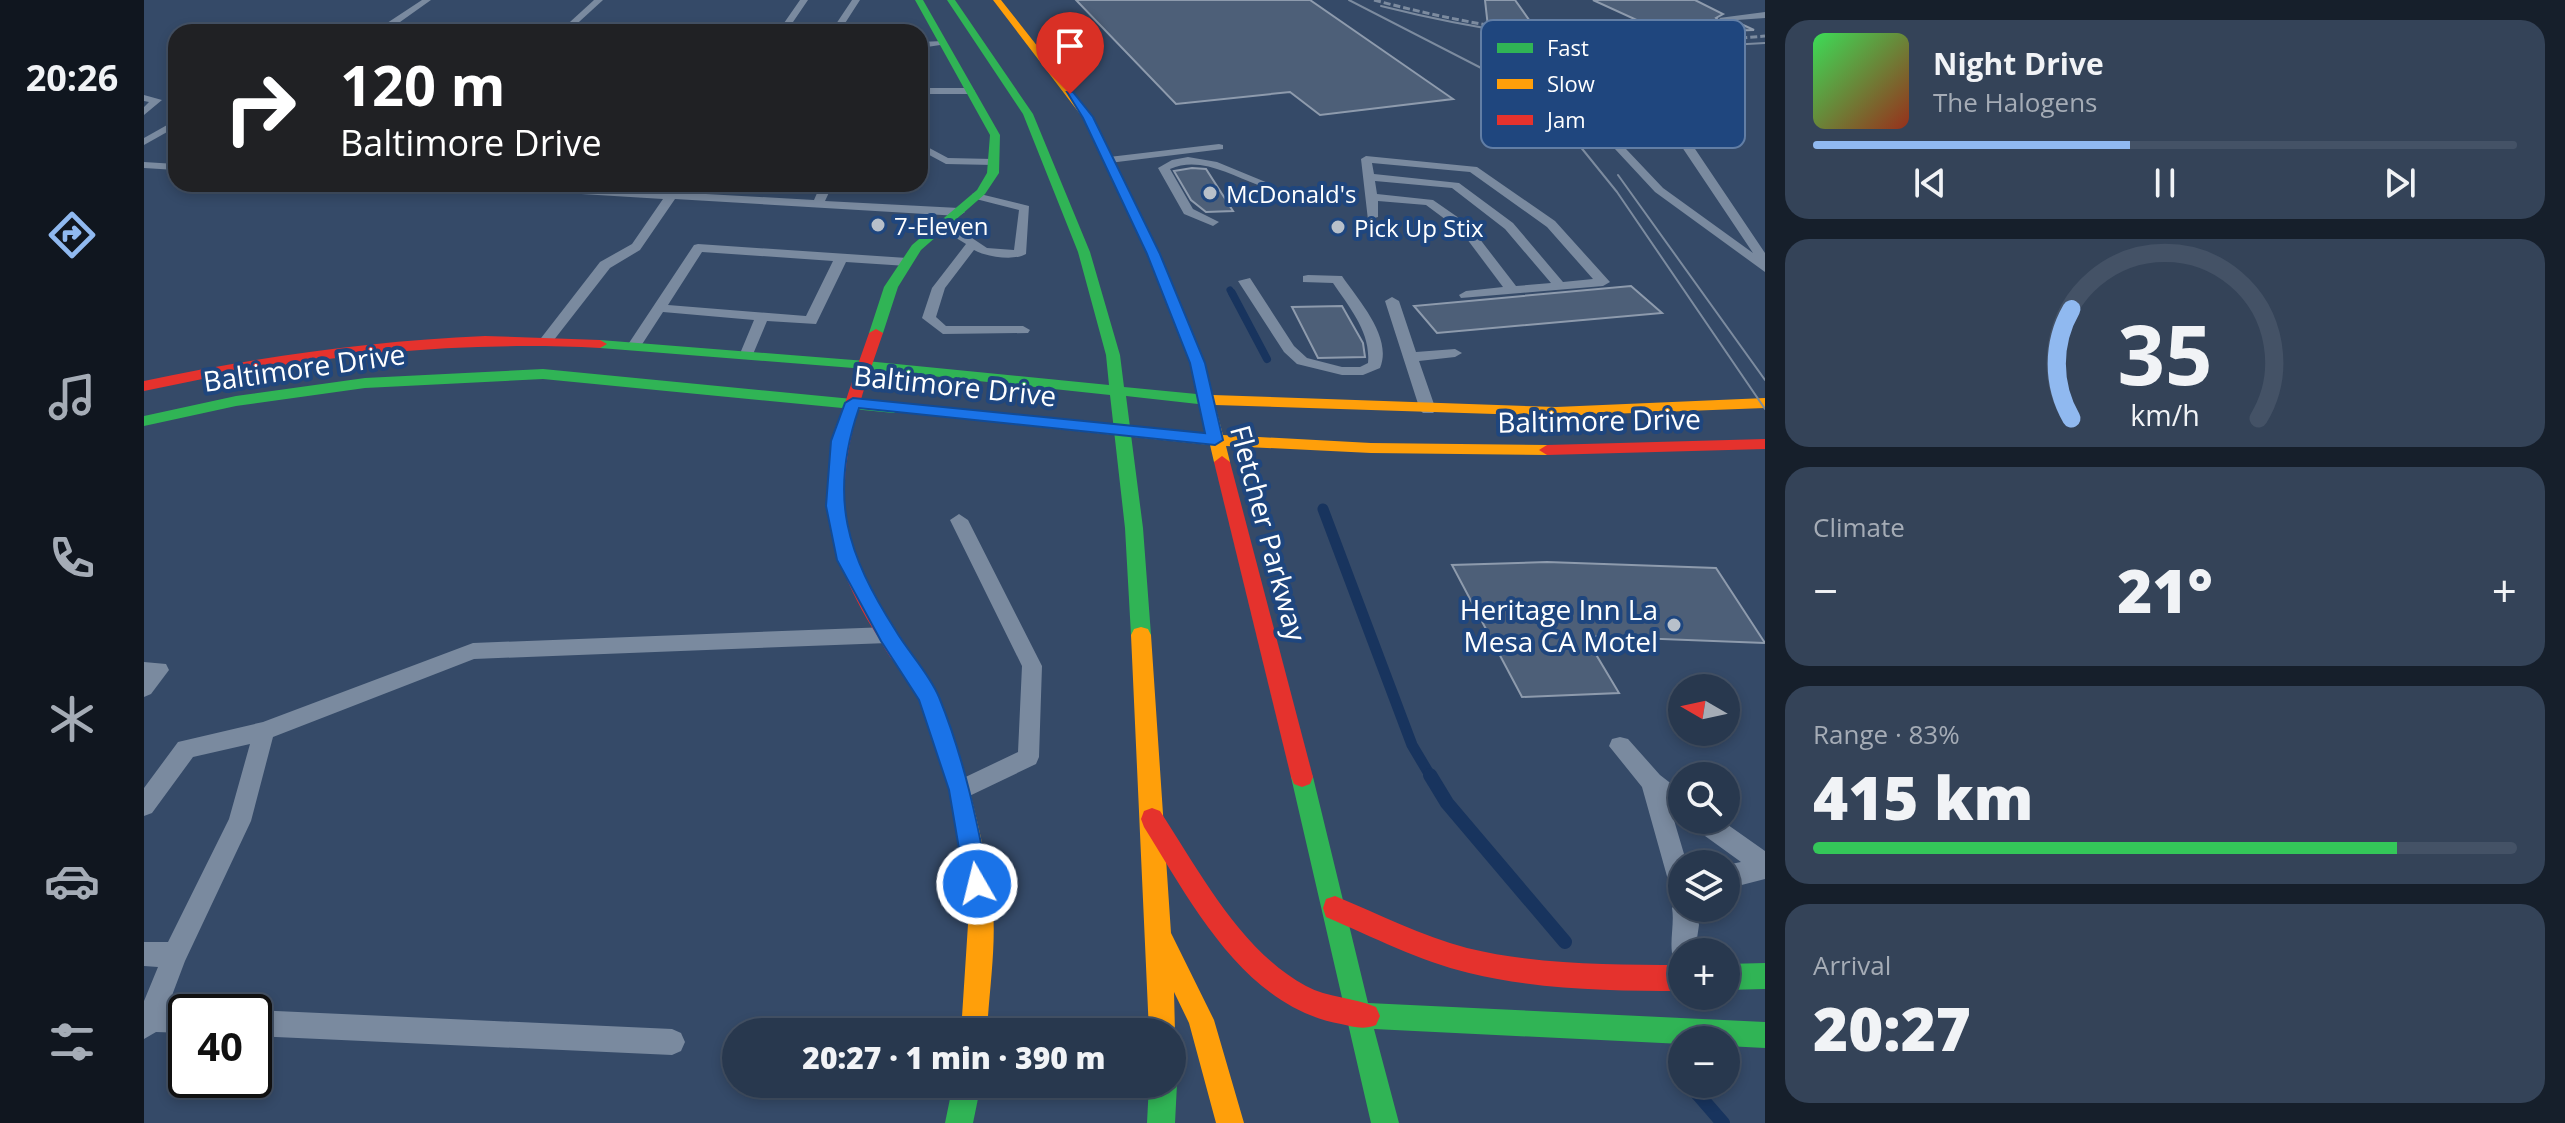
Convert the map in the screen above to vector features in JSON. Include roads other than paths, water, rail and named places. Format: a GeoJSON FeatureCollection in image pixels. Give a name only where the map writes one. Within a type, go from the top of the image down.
{"type":"FeatureCollection","features":[{"type":"Feature","properties":{"kind":"main road"},"geometry":{"type":"LineString","coordinates":[[919,0],[995,135],[993,173],[976,196],[916,248],[891,287],[839,441],[834,506],[846,560],[888,635],[928,696],[960,790],[981,909],[975,1018]]}},
{"type":"Feature","properties":{"kind":"main road"},"geometry":{"type":"LineString","coordinates":[[951,0],[1013,88],[1055,176],[1096,291],[1113,355],[1134,528],[1162,1018]]}},
{"type":"Feature","properties":{"kind":"main road","name":"Fletcher Parkway"},"geometry":{"type":"LineString","coordinates":[[997,0],[1088,117],[1154,254],[1197,363],[1335,908],[1356,1016],[1385,1123]]}},
{"type":"Feature","properties":{"kind":"main road","name":"Baltimore Drive"},"geometry":{"type":"LineString","coordinates":[[144,386],[240,364],[379,346],[545,342],[866,365],[1206,400],[1428,410],[1660,412],[1765,403]]}},
{"type":"Feature","properties":{"kind":"main road","name":"Baltimore Drive"},"geometry":{"type":"LineString","coordinates":[[144,421],[236,401],[351,385],[543,374],[1215,440],[1371,448],[1566,450],[1765,444]]}},
{"type":"Feature","properties":{"kind":"main road"},"geometry":{"type":"LineString","coordinates":[[1152,819],[1253,963],[1279,985],[1310,1003],[1356,1016],[1765,1035]]}},
{"type":"Feature","properties":{"kind":"main road"},"geometry":{"type":"LineString","coordinates":[[1335,908],[1433,950],[1469,961],[1555,976],[1668,967]]}},
{"type":"Feature","properties":{"kind":"main road"},"geometry":{"type":"LineString","coordinates":[[1159,935],[1201,1020],[1230,1123]]}},
{"type":"Feature","properties":{"kind":"main road"},"geometry":{"type":"LineString","coordinates":[[1740,977],[1765,976]]}},
{"type":"Feature","properties":{"kind":"main road"},"geometry":{"type":"LineString","coordinates":[[959,1123],[964,1098]]}},
{"type":"Feature","properties":{"kind":"main road"},"geometry":{"type":"LineString","coordinates":[[1161,1123],[1162,1098]]}},
{"type":"Feature","properties":{"kind":"lane"},"geometry":{"type":"LineString","coordinates":[[391,24],[427,0]]}},
{"type":"Feature","properties":{"kind":"lane"},"geometry":{"type":"LineString","coordinates":[[572,24],[599,0]]}},
{"type":"Feature","properties":{"kind":"lane"},"geometry":{"type":"LineString","coordinates":[[790,24],[804,0]]}},
{"type":"Feature","properties":{"kind":"lane"},"geometry":{"type":"LineString","coordinates":[[840,24],[856,0]]}},
{"type":"Feature","properties":{"kind":"lane"},"geometry":{"type":"LineString","coordinates":[[1723,18],[1765,15]]}},
{"type":"Feature","properties":{"kind":"lane"},"geometry":{"type":"LineString","coordinates":[[928,45],[943,44]]}},
{"type":"Feature","properties":{"kind":"lane"},"geometry":{"type":"LineString","coordinates":[[928,91],[970,91]]}},
{"type":"Feature","properties":{"kind":"lane"},"geometry":{"type":"LineString","coordinates":[[144,98],[157,100],[144,112]]}},
{"type":"Feature","properties":{"kind":"lane"},"geometry":{"type":"LineString","coordinates":[[144,142],[168,128]]}},
{"type":"Feature","properties":{"kind":"lane"},"geometry":{"type":"LineString","coordinates":[[1109,160],[1219,147]]}},
{"type":"Feature","properties":{"kind":"lane"},"geometry":{"type":"LineString","coordinates":[[1620,148],[1659,190],[1765,265]]}},
{"type":"Feature","properties":{"kind":"lane"},"geometry":{"type":"LineString","coordinates":[[1689,148],[1765,265]]}},
{"type":"Feature","properties":{"kind":"lane"},"geometry":{"type":"LineString","coordinates":[[928,151],[946,161],[993,162]]}},
{"type":"Feature","properties":{"kind":"lane"},"geometry":{"type":"LineString","coordinates":[[1372,217],[1366,159],[1473,169],[1551,224],[1603,282],[1466,295]]}},
{"type":"Feature","properties":{"kind":"lane"},"geometry":{"type":"LineString","coordinates":[[1213,222],[1188,211],[1164,168],[1174,162],[1206,161],[1262,178]]}},
{"type":"Feature","properties":{"kind":"lane"},"geometry":{"type":"LineString","coordinates":[[144,165],[168,166]]}},
{"type":"Feature","properties":{"kind":"lane"},"geometry":{"type":"LineString","coordinates":[[1369,177],[1455,185],[1509,226],[1560,286]]}},
{"type":"Feature","properties":{"kind":"lane"},"geometry":{"type":"LineString","coordinates":[[603,192],[959,212]]}},
{"type":"Feature","properties":{"kind":"lane"},"geometry":{"type":"LineString","coordinates":[[688,197],[691,192]]}},
{"type":"Feature","properties":{"kind":"lane"},"geometry":{"type":"LineString","coordinates":[[818,204],[823,192]]}},
{"type":"Feature","properties":{"kind":"lane"},"geometry":{"type":"LineString","coordinates":[[545,342],[605,265],[636,247],[671,196]]}},
{"type":"Feature","properties":{"kind":"lane"},"geometry":{"type":"LineString","coordinates":[[944,225],[984,251],[1020,254],[1025,208],[976,196]]}},
{"type":"Feature","properties":{"kind":"lane"},"geometry":{"type":"LineString","coordinates":[[1372,197],[1429,202],[1465,228],[1512,290]]}},
{"type":"Feature","properties":{"kind":"lane"},"geometry":{"type":"LineString","coordinates":[[973,243],[939,288],[929,318],[943,330],[1023,330]]}},
{"type":"Feature","properties":{"kind":"lane"},"geometry":{"type":"LineString","coordinates":[[634,346],[698,248],[907,262]]}},
{"type":"Feature","properties":{"kind":"lane"},"geometry":{"type":"LineString","coordinates":[[659,308],[811,321],[841,258]]}},
{"type":"Feature","properties":{"kind":"lane"},"geometry":{"type":"LineString","coordinates":[[1245,281],[1289,349],[1302,361],[1342,371],[1363,371],[1375,365],[1378,355],[1370,331],[1337,279],[1308,279]]}},
{"type":"Feature","properties":{"kind":"lane"},"geometry":{"type":"LineString","coordinates":[[1392,301],[1428,410]]}},
{"type":"Feature","properties":{"kind":"lane"},"geometry":{"type":"LineString","coordinates":[[746,356],[762,317]]}},
{"type":"Feature","properties":{"kind":"lane"},"geometry":{"type":"LineString","coordinates":[[1410,357],[1455,353]]}},
{"type":"Feature","properties":{"kind":"lane"},"geometry":{"type":"LineString","coordinates":[[959,520],[1032,666],[1028,757],[960,790]]}},
{"type":"Feature","properties":{"kind":"lane"},"geometry":{"type":"LineString","coordinates":[[144,806],[186,749],[264,731],[473,651],[888,635]]}},
{"type":"Feature","properties":{"kind":"lane"},"geometry":{"type":"LineString","coordinates":[[144,670],[159,670],[144,688]]}},
{"type":"Feature","properties":{"kind":"lane"},"geometry":{"type":"LineString","coordinates":[[168,1022],[147,1024],[175,955],[240,821],[264,731]]}},
{"type":"Feature","properties":{"kind":"lane"},"geometry":{"type":"LineString","coordinates":[[1620,746],[1652,782],[1668,794]]}},
{"type":"Feature","properties":{"kind":"lane"},"geometry":{"type":"LineString","coordinates":[[1652,782],[1671,850]]}},
{"type":"Feature","properties":{"kind":"lane"},"geometry":{"type":"LineString","coordinates":[[1721,834],[1765,867]]}},
{"type":"Feature","properties":{"kind":"lane"},"geometry":{"type":"LineString","coordinates":[[1740,873],[1765,867]]}},
{"type":"Feature","properties":{"kind":"lane"},"geometry":{"type":"LineString","coordinates":[[144,954],[175,955]]}},
{"type":"Feature","properties":{"kind":"lane"},"geometry":{"type":"LineString","coordinates":[[272,1024],[672,1042]]}},
{"type":"Feature","properties":{"kind":"waterway"},"geometry":{"type":"LineString","coordinates":[[1230,290],[1233,295]]}},
{"type":"Feature","properties":{"kind":"waterway"},"geometry":{"type":"LineString","coordinates":[[1232,293],[1267,359]]}},
{"type":"Feature","properties":{"kind":"waterway"},"geometry":{"type":"LineString","coordinates":[[1323,509],[1412,745],[1431,777]]}},
{"type":"Feature","properties":{"kind":"waterway"},"geometry":{"type":"LineString","coordinates":[[1430,775],[1447,803],[1565,942]]}},
{"type":"Feature","properties":{"kind":"waterway"},"geometry":{"type":"LineString","coordinates":[[1701,1098],[1723,1123]]}},
{"type":"Feature","properties":{"kind":"tram line"},"geometry":{"type":"LineString","coordinates":[[1349,0],[1481,68]]}},
{"type":"Feature","properties":{"kind":"tram line"},"geometry":{"type":"LineString","coordinates":[[1381,6],[1481,28]]}},
{"type":"Feature","properties":{"kind":"tram line"},"geometry":{"type":"LineString","coordinates":[[1745,44],[1765,43]]}},
{"type":"Feature","properties":{"kind":"tram line"},"geometry":{"type":"LineString","coordinates":[[1581,148],[1617,192],[1765,409]]}},
{"type":"Feature","properties":{"kind":"tram line"},"geometry":{"type":"LineString","coordinates":[[1618,175],[1765,380]]}},
{"type":"Feature","properties":{"kind":"railway"},"geometry":{"type":"LineString","coordinates":[[1374,0],[1481,24]]}},
{"type":"Feature","properties":{"kind":"railway"},"geometry":{"type":"LineString","coordinates":[[1745,37],[1765,36]]}},
{"type":"Feature","properties":{"kind":"place","name":"McDonald's"},"geometry":{"type":"Point","coordinates":[1210,193]}},
{"type":"Feature","properties":{"kind":"place","name":"7-Eleven"},"geometry":{"type":"Point","coordinates":[878,225]}},
{"type":"Feature","properties":{"kind":"place","name":"Pick Up Stix"},"geometry":{"type":"Point","coordinates":[1338,227]}},
{"type":"Feature","properties":{"kind":"place","name":"Heritage Inn La Mesa CA Motel"},"geometry":{"type":"Point","coordinates":[1674,625]}}]}
